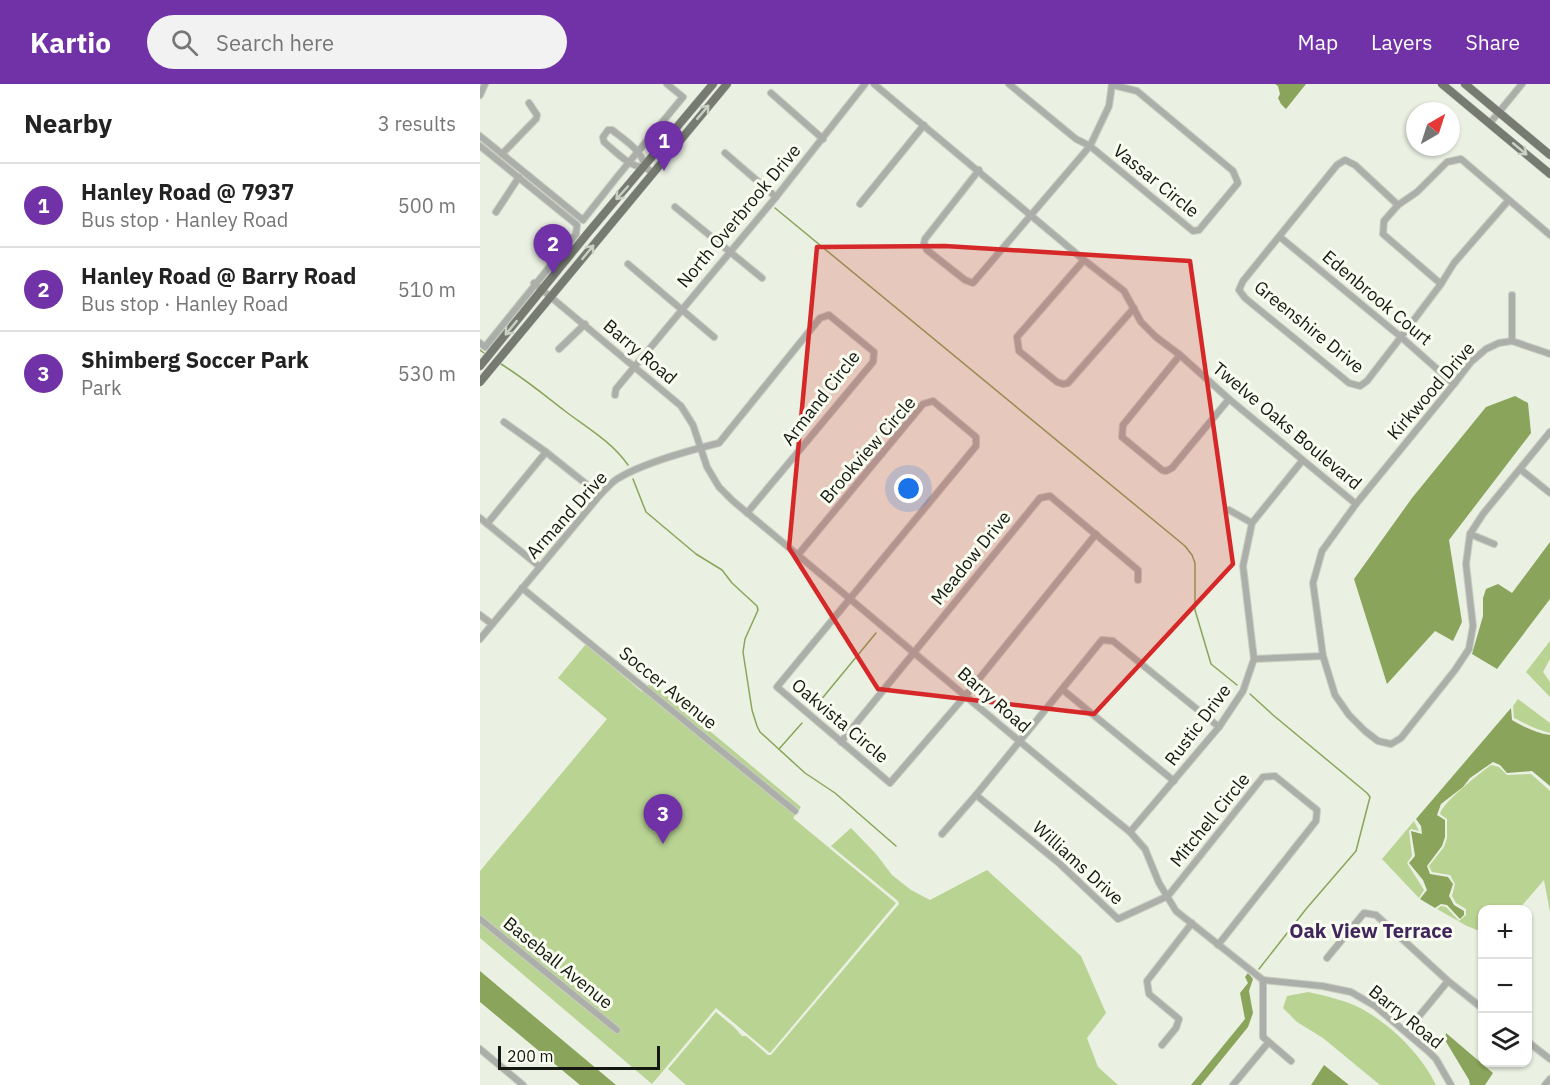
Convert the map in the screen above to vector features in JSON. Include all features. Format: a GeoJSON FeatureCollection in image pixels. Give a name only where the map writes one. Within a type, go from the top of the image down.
{"type":"FeatureCollection","features":[{"type":"Feature","properties":{"kind":"main road"},"geometry":{"type":"LineString","coordinates":[[480,366],[713,84]]}},
{"type":"Feature","properties":{"kind":"main road"},"geometry":{"type":"LineString","coordinates":[[480,382],[727,84]]}},
{"type":"Feature","properties":{"kind":"main road"},"geometry":{"type":"LineString","coordinates":[[1442,84],[1550,174]]}},
{"type":"Feature","properties":{"kind":"main road"},"geometry":{"type":"LineString","coordinates":[[1465,84],[1550,156]]}},
{"type":"Feature","properties":{"kind":"street"},"geometry":{"type":"LineString","coordinates":[[480,95],[485,84]]}},
{"type":"Feature","properties":{"kind":"street"},"geometry":{"type":"LineString","coordinates":[[480,136],[584,220],[683,97],[667,84]]}},
{"type":"Feature","properties":{"kind":"street","name":"North Overbrook Drive"},"geometry":{"type":"LineString","coordinates":[[615,395],[615,388],[776,197],[866,84]]}},
{"type":"Feature","properties":{"kind":"street","name":"Twelve Oaks Boulevard"},"geometry":{"type":"LineString","coordinates":[[874,84],[1124,291],[1141,322],[1302,461],[1356,504],[1322,551],[1313,583],[1323,656],[1335,695],[1349,715],[1378,741],[1391,744],[1401,738],[1469,649],[1473,626],[1466,564],[1470,534],[1483,514],[1550,432]]}},
{"type":"Feature","properties":{"kind":"street"},"geometry":{"type":"LineString","coordinates":[[1009,84],[1076,139],[1090,146]]}},
{"type":"Feature","properties":{"kind":"street"},"geometry":{"type":"LineString","coordinates":[[1490,123],[1522,84]]}},
{"type":"Feature","properties":{"kind":"street"},"geometry":{"type":"LineString","coordinates":[[979,170],[924,243],[927,250],[965,280],[973,283],[1090,146],[1109,106],[1113,85]]}},
{"type":"Feature","properties":{"kind":"street","name":"Vassar Circle"},"geometry":{"type":"LineString","coordinates":[[1090,146],[1193,231],[1199,230],[1238,183],[1233,171],[1137,91],[1113,85]]}},
{"type":"Feature","properties":{"kind":"street"},"geometry":{"type":"LineString","coordinates":[[771,93],[822,139]]}},
{"type":"Feature","properties":{"kind":"street"},"geometry":{"type":"LineString","coordinates":[[502,154],[536,119],[537,115],[529,103]]}},
{"type":"Feature","properties":{"kind":"street"},"geometry":{"type":"LineString","coordinates":[[860,204],[924,125]]}},
{"type":"Feature","properties":{"kind":"street"},"geometry":{"type":"LineString","coordinates":[[645,167],[643,157],[612,130],[608,130],[603,137],[603,142],[638,167],[645,167],[653,173]]}},
{"type":"Feature","properties":{"kind":"street"},"geometry":{"type":"LineString","coordinates":[[480,146],[577,225],[576,234],[484,347],[480,343]]}},
{"type":"Feature","properties":{"kind":"street"},"geometry":{"type":"LineString","coordinates":[[725,153],[776,197]]}},
{"type":"Feature","properties":{"kind":"street"},"geometry":{"type":"LineString","coordinates":[[1441,284],[1383,234],[1384,221],[1398,204],[1417,192],[1447,162],[1461,159],[1550,235]]}},
{"type":"Feature","properties":{"kind":"street","name":"Greenshire Drive"},"geometry":{"type":"LineString","coordinates":[[1398,204],[1355,165],[1345,160],[1337,165],[1243,281],[1239,290],[1245,298],[1350,383],[1360,386],[1367,381],[1401,337],[1454,263],[1508,201]]}},
{"type":"Feature","properties":{"kind":"street"},"geometry":{"type":"LineString","coordinates":[[496,212],[519,177]]}},
{"type":"Feature","properties":{"kind":"street"},"geometry":{"type":"LineString","coordinates":[[675,207],[762,278]]}},
{"type":"Feature","properties":{"kind":"street","name":"Edenbrook Court"},"geometry":{"type":"LineString","coordinates":[[1280,237],[1454,384]]}},
{"type":"Feature","properties":{"kind":"street"},"geometry":{"type":"LineString","coordinates":[[1084,260],[1017,338],[1019,351],[1057,381],[1063,384],[1068,383],[1134,308]]}},
{"type":"Feature","properties":{"kind":"street"},"geometry":{"type":"LineString","coordinates":[[628,264],[714,337]]}},
{"type":"Feature","properties":{"kind":"street","name":"Barry Road"},"geometry":{"type":"LineString","coordinates":[[534,283],[681,406],[693,425],[707,467],[718,487],[1019,742],[1130,832],[1145,849],[1159,883],[1176,911],[1263,980],[1322,986],[1352,992],[1375,1006],[1436,1059],[1451,1085]]}},
{"type":"Feature","properties":{"kind":"street"},"geometry":{"type":"LineString","coordinates":[[1512,295],[1512,341],[1550,354]]}},
{"type":"Feature","properties":{"kind":"street","name":"Armand Circle"},"geometry":{"type":"LineString","coordinates":[[701,447],[719,443],[820,318],[829,315],[873,352],[873,362],[747,513]]}},
{"type":"Feature","properties":{"kind":"street"},"geometry":{"type":"LineString","coordinates":[[559,349],[585,324]]}},
{"type":"Feature","properties":{"kind":"street","name":"Kirkwood Drive"},"geometry":{"type":"LineString","coordinates":[[1356,504],[1471,362],[1486,349],[1499,343],[1512,341]]}},
{"type":"Feature","properties":{"kind":"street"},"geometry":{"type":"LineString","coordinates":[[1180,355],[1123,425],[1122,437],[1166,471],[1172,468],[1229,399]]}},
{"type":"Feature","properties":{"kind":"street","name":"Brookview Circle"},"geometry":{"type":"LineString","coordinates":[[797,556],[923,404],[933,401],[976,437],[976,446],[851,599]]}},
{"type":"Feature","properties":{"kind":"street"},"geometry":{"type":"LineString","coordinates":[[504,422],[600,495]]}},
{"type":"Feature","properties":{"kind":"street","name":"Armand Drive"},"geometry":{"type":"LineString","coordinates":[[480,639],[615,480],[701,447]]}},
{"type":"Feature","properties":{"kind":"street"},"geometry":{"type":"LineString","coordinates":[[487,524],[546,452]]}},
{"type":"Feature","properties":{"kind":"street","name":"Rustic Drive"},"geometry":{"type":"LineString","coordinates":[[1130,832],[1219,727],[1244,691],[1254,659],[1243,566],[1252,523],[1302,461]]}},
{"type":"Feature","properties":{"kind":"street"},"geometry":{"type":"LineString","coordinates":[[1520,469],[1550,493]]}},
{"type":"Feature","properties":{"kind":"street","name":"Meadow Drive"},"geometry":{"type":"LineString","coordinates":[[841,742],[1040,498],[1050,496],[1096,534],[1138,570],[1138,580]]}},
{"type":"Feature","properties":{"kind":"street"},"geometry":{"type":"LineString","coordinates":[[1229,510],[1252,523]]}},
{"type":"Feature","properties":{"kind":"street"},"geometry":{"type":"LineString","coordinates":[[480,518],[540,567]]}},
{"type":"Feature","properties":{"kind":"street","name":"Oakvista Circle"},"geometry":{"type":"LineString","coordinates":[[851,599],[777,687],[890,783],[966,695],[1096,534]]}},
{"type":"Feature","properties":{"kind":"street"},"geometry":{"type":"LineString","coordinates":[[1470,534],[1494,544]]}},
{"type":"Feature","properties":{"kind":"street","name":"Soccer Avenue"},"geometry":{"type":"LineString","coordinates":[[522,588],[795,811]]}},
{"type":"Feature","properties":{"kind":"street"},"geometry":{"type":"LineString","coordinates":[[480,615],[492,624]]}},
{"type":"Feature","properties":{"kind":"street"},"geometry":{"type":"LineString","coordinates":[[942,834],[1102,640],[1113,641],[1219,727]]}},
{"type":"Feature","properties":{"kind":"street"},"geometry":{"type":"LineString","coordinates":[[1254,659],[1323,656]]}},
{"type":"Feature","properties":{"kind":"street"},"geometry":{"type":"LineString","coordinates":[[1063,690],[1174,781]]}},
{"type":"Feature","properties":{"kind":"street","name":"Mitchell Circle"},"geometry":{"type":"LineString","coordinates":[[1168,896],[1263,777],[1275,776],[1317,810],[1316,821],[1218,945]]}},
{"type":"Feature","properties":{"kind":"street","name":"Williams Drive"},"geometry":{"type":"LineString","coordinates":[[976,795],[1060,864],[1118,919],[1168,896]]}},
{"type":"Feature","properties":{"kind":"street"},"geometry":{"type":"LineString","coordinates":[[1327,958],[1364,913],[1376,915],[1448,981],[1478,1005]]}},
{"type":"Feature","properties":{"kind":"street","name":"Baseball Avenue"},"geometry":{"type":"LineString","coordinates":[[480,919],[617,1030]]}},
{"type":"Feature","properties":{"kind":"street"},"geometry":{"type":"LineString","coordinates":[[1162,1046],[1176,1028],[1179,1019],[1149,994],[1147,981],[1192,923]]}},
{"type":"Feature","properties":{"kind":"street"},"geometry":{"type":"LineString","coordinates":[[1263,980],[1263,1037],[1291,1061]]}},
{"type":"Feature","properties":{"kind":"street"},"geometry":{"type":"LineString","coordinates":[[1406,1032],[1448,981]]}},
{"type":"Feature","properties":{"kind":"street"},"geometry":{"type":"LineString","coordinates":[[1233,1085],[1268,1043]]}},
{"type":"Feature","properties":{"kind":"street"},"geometry":{"type":"LineString","coordinates":[[1532,1046],[1550,1059]]}},
{"type":"Feature","properties":{"kind":"street"},"geometry":{"type":"LineString","coordinates":[[480,1049],[523,1085]]}},
{"type":"Feature","properties":{"kind":"street"},"geometry":{"type":"LineString","coordinates":[[1545,1085],[1550,1079]]}},
{"type":"Feature","properties":{"kind":"highlighted area"},"geometry":{"type":"Polygon","coordinates":[[[945,246],[1190,261],[1233,564],[1094,714],[878,689],[789,548],[817,247],[945,246]]]}},
{"type":"Feature","properties":{"kind":"shaded area"},"geometry":{"type":"Polygon","coordinates":[[[1275,84],[1306,84],[1286,109],[1278,98],[1280,94],[1275,84]]]}},
{"type":"Feature","properties":{"kind":"shaded area"},"geometry":{"type":"Polygon","coordinates":[[[1515,396],[1528,403],[1531,433],[1449,540],[1462,622],[1453,641],[1435,631],[1387,684],[1354,579],[1412,498],[1486,407],[1515,396]]]}},
{"type":"Feature","properties":{"kind":"shaded area"},"geometry":{"type":"Polygon","coordinates":[[[1550,542],[1550,599],[1497,669],[1472,654],[1483,616],[1483,598],[1486,589],[1498,584],[1512,593],[1550,542]]]}},
{"type":"Feature","properties":{"kind":"shaded area"},"geometry":{"type":"Polygon","coordinates":[[[1550,641],[1550,659],[1543,672],[1550,682],[1550,697],[1526,672],[1550,641]]]}},
{"type":"Feature","properties":{"kind":"shaded area"},"geometry":{"type":"Polygon","coordinates":[[[586,644],[642,692],[651,682],[801,807],[793,818],[896,903],[770,1053],[716,1008],[652,1084],[480,938],[480,871],[607,719],[558,678],[586,644]]]}},
{"type":"Feature","properties":{"kind":"shaded area"},"geometry":{"type":"Polygon","coordinates":[[[1518,699],[1550,723],[1550,733],[1514,718],[1513,706],[1518,699]]]}},
{"type":"Feature","properties":{"kind":"shaded area"},"geometry":{"type":"Polygon","coordinates":[[[1511,708],[1512,720],[1540,733],[1550,735],[1550,786],[1532,771],[1507,773],[1500,765],[1493,762],[1470,778],[1463,787],[1441,804],[1437,815],[1445,820],[1445,837],[1442,846],[1427,866],[1430,874],[1448,877],[1453,884],[1449,896],[1454,905],[1464,911],[1460,919],[1447,905],[1441,904],[1435,908],[1420,899],[1427,890],[1423,880],[1409,863],[1415,856],[1411,831],[1422,834],[1421,826],[1416,819],[1511,708]]]}},
{"type":"Feature","properties":{"kind":"shaded area"},"geometry":{"type":"Polygon","coordinates":[[[1491,765],[1499,767],[1507,775],[1531,774],[1550,791],[1550,912],[1544,880],[1522,905],[1478,905],[1478,930],[1467,926],[1437,909],[1441,906],[1446,907],[1459,921],[1466,915],[1466,909],[1456,903],[1452,896],[1455,884],[1450,875],[1432,872],[1429,866],[1444,847],[1447,838],[1447,819],[1440,814],[1442,809],[1462,788],[1491,765]]]}},
{"type":"Feature","properties":{"kind":"shaded area"},"geometry":{"type":"Polygon","coordinates":[[[1414,821],[1419,831],[1411,829],[1409,831],[1412,856],[1407,863],[1424,890],[1419,898],[1382,859],[1414,821]]]}},
{"type":"Feature","properties":{"kind":"shaded area"},"geometry":{"type":"Polygon","coordinates":[[[851,828],[892,875],[911,890],[930,900],[987,870],[1081,956],[1106,1013],[1087,1038],[1098,1067],[1118,1085],[686,1085],[668,1069],[716,1012],[742,1036],[746,1036],[768,1055],[771,1055],[899,904],[831,846],[851,828]]]}},
{"type":"Feature","properties":{"kind":"shaded area"},"geometry":{"type":"Polygon","coordinates":[[[480,971],[616,1085],[580,1085],[480,1002],[480,971]]]}},
{"type":"Feature","properties":{"kind":"shaded area"},"geometry":{"type":"Polygon","coordinates":[[[1248,973],[1253,979],[1249,991],[1253,1013],[1248,1027],[1201,1085],[1191,1085],[1245,1019],[1240,993],[1248,983],[1245,977],[1248,973]]]}},
{"type":"Feature","properties":{"kind":"shaded area"},"geometry":{"type":"Polygon","coordinates":[[[1308,992],[1349,1003],[1384,1023],[1414,1052],[1436,1085],[1380,1085],[1323,1038],[1297,1022],[1283,1008],[1287,996],[1308,992]]]}},
{"type":"Feature","properties":{"kind":"shaded area"},"geometry":{"type":"Polygon","coordinates":[[[1446,1033],[1478,1060],[1478,1067],[1486,1067],[1493,1073],[1485,1085],[1470,1085],[1445,1040],[1446,1033]]]}},
{"type":"Feature","properties":{"kind":"shaded area"},"geometry":{"type":"Polygon","coordinates":[[[1324,1065],[1349,1085],[1311,1085],[1324,1065]]]}},
{"type":"Feature","properties":{"kind":"waterway"},"geometry":{"type":"LineString","coordinates":[[775,208],[1185,546],[1195,563],[1195,610],[1211,664],[1237,685]]}},
{"type":"Feature","properties":{"kind":"waterway"},"geometry":{"type":"LineString","coordinates":[[480,350],[484,353]]}},
{"type":"Feature","properties":{"kind":"waterway"},"geometry":{"type":"LineString","coordinates":[[501,364],[598,435],[628,465]]}},
{"type":"Feature","properties":{"kind":"waterway"},"geometry":{"type":"LineString","coordinates":[[633,479],[646,512],[696,554],[722,570],[732,583],[757,606],[758,610],[745,639],[743,652],[752,710],[760,732],[805,773],[835,793],[896,846]]}},
{"type":"Feature","properties":{"kind":"waterway"},"geometry":{"type":"LineString","coordinates":[[815,707],[876,633]]}},
{"type":"Feature","properties":{"kind":"waterway"},"geometry":{"type":"LineString","coordinates":[[1250,694],[1370,797],[1356,851],[1259,969]]}},
{"type":"Feature","properties":{"kind":"waterway"},"geometry":{"type":"LineString","coordinates":[[779,749],[802,723]]}},
{"type":"Feature","properties":{"kind":"place","name":"Hanley Road @ 7937"},"geometry":{"type":"Point","coordinates":[664,171]}},
{"type":"Feature","properties":{"kind":"place","name":"Hanley Road @ Barry Road"},"geometry":{"type":"Point","coordinates":[553,274]}},
{"type":"Feature","properties":{"kind":"place","name":"Shimberg Soccer Park"},"geometry":{"type":"Point","coordinates":[663,844]}},
{"type":"Feature","properties":{"kind":"district","name":"Oak View Terrace"},"geometry":{"type":"Point","coordinates":[1371,931]}}]}
